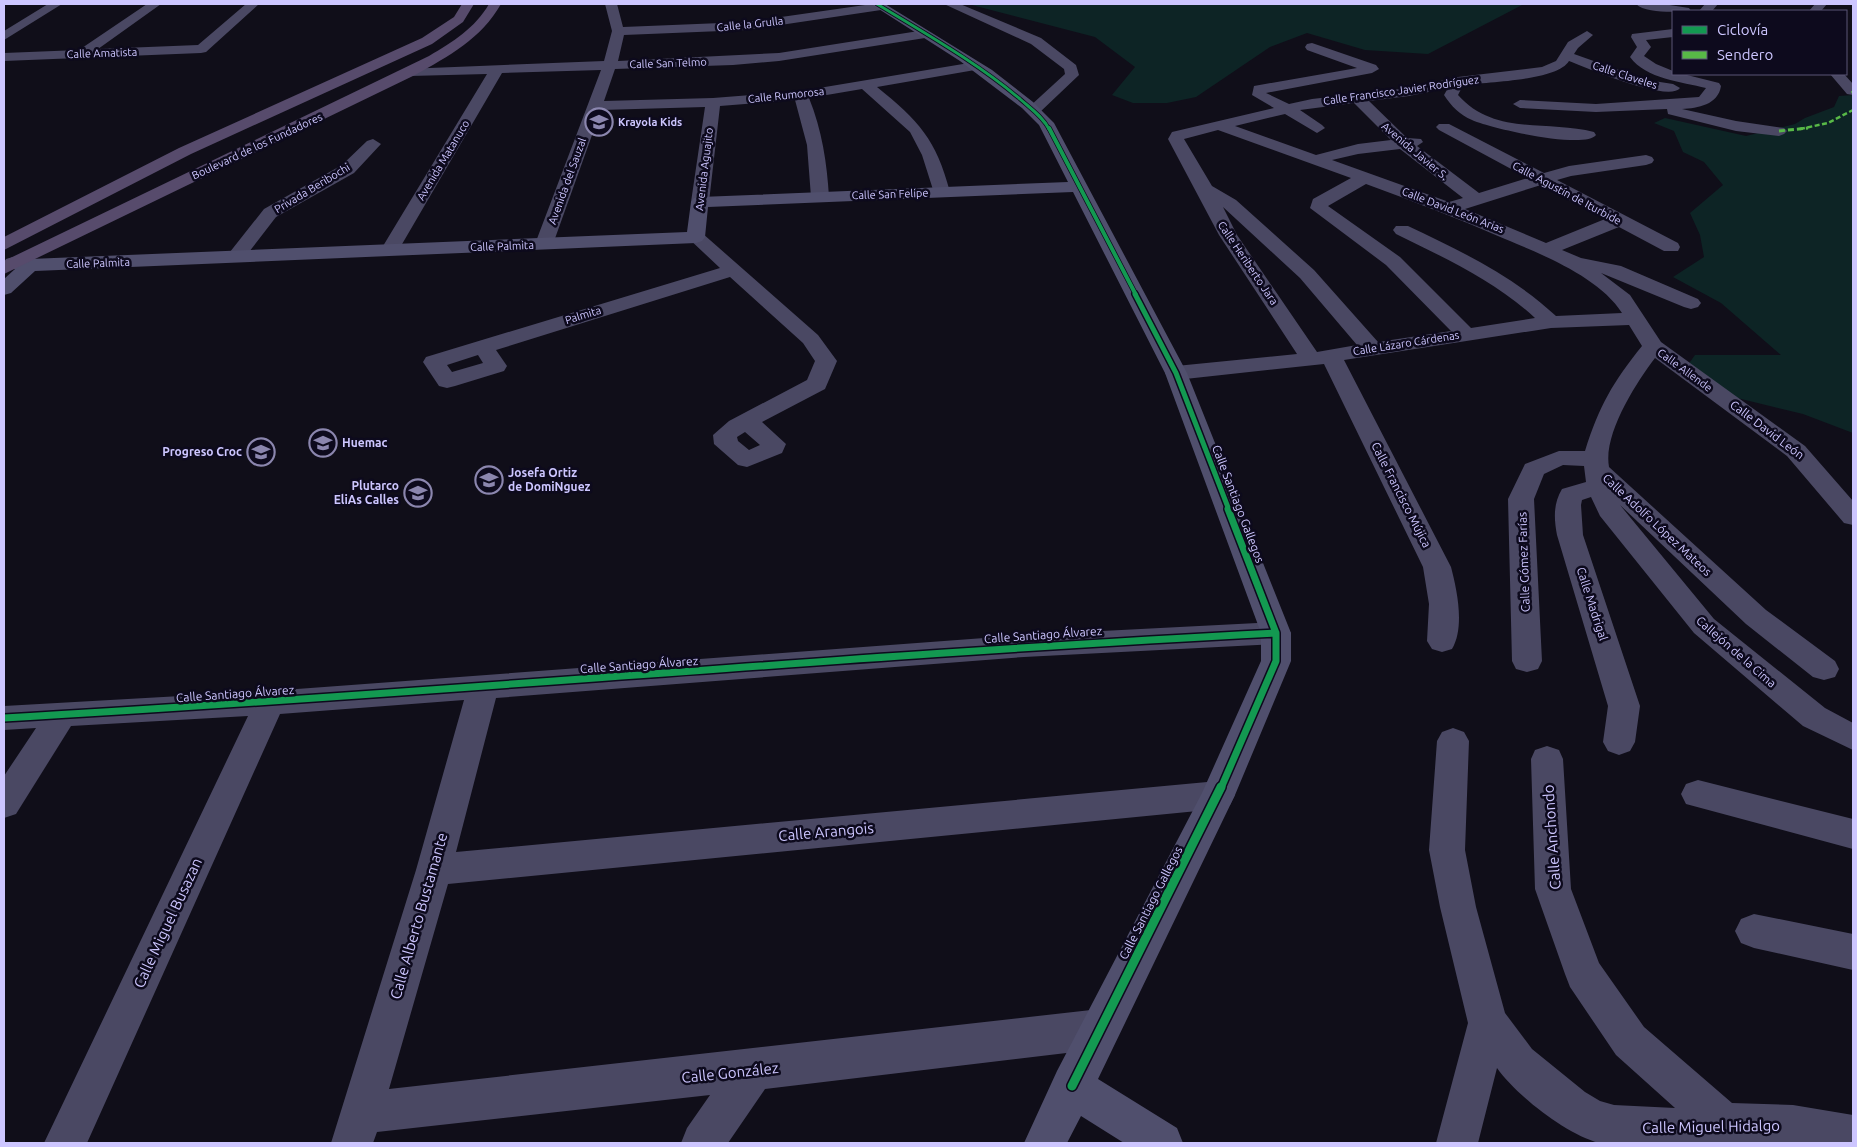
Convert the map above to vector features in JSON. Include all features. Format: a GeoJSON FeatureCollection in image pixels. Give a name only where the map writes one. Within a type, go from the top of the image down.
{"type":"FeatureCollection","features":[{"type":"Feature","properties":{"kind":"main road"},"geometry":{"type":"LineString","coordinates":[[4,244],[185,151],[427,41],[458,19],[468,4]]}},
{"type":"Feature","properties":{"kind":"main road","name":"Boulevard de los Fundadores"},"geometry":{"type":"LineString","coordinates":[[16,266],[410,72],[467,38],[490,14],[494,4]]}},
{"type":"Feature","properties":{"kind":"street"},"geometry":{"type":"LineString","coordinates":[[4,36],[56,4]]}},
{"type":"Feature","properties":{"kind":"street"},"geometry":{"type":"LineString","coordinates":[[82,54],[156,4]]}},
{"type":"Feature","properties":{"kind":"street","name":"Calle Amatista"},"geometry":{"type":"LineString","coordinates":[[4,57],[201,49],[253,4]]}},
{"type":"Feature","properties":{"kind":"street","name":"Avenida del Sauzal"},"geometry":{"type":"LineString","coordinates":[[544,244],[610,65],[618,31],[611,4]]}},
{"type":"Feature","properties":{"kind":"street"},"geometry":{"type":"LineString","coordinates":[[950,4],[1036,41],[1067,63],[1073,72],[1072,75],[1034,110]]}},
{"type":"Feature","properties":{"kind":"street"},"geometry":{"type":"LineString","coordinates":[[1642,4],[1679,10]]}},
{"type":"Feature","properties":{"kind":"street","name":"Calle la Grulla"},"geometry":{"type":"LineString","coordinates":[[618,31],[746,26],[879,5]]}},
{"type":"Feature","properties":{"kind":"street","name":"Calle Santiago Gallegos"},"geometry":{"type":"LineString","coordinates":[[879,5],[975,66],[1034,110],[1046,123],[1176,373],[1276,633],[1276,661],[1218,795],[1045,1143]]}},
{"type":"Feature","properties":{"kind":"street"},"geometry":{"type":"LineString","coordinates":[[1672,33],[1637,37],[1644,47],[1637,57],[1640,61],[1672,74]]}},
{"type":"Feature","properties":{"kind":"street","name":"Calle San Telmo"},"geometry":{"type":"LineString","coordinates":[[410,72],[779,57],[925,34]]}},
{"type":"Feature","properties":{"kind":"street","name":"Calle Francisco Javier Rodríguez"},"geometry":{"type":"LineString","coordinates":[[1176,139],[1178,135],[1286,108],[1409,92],[1458,81],[1545,71],[1561,64],[1573,45],[1587,35]]}},
{"type":"Feature","properties":{"kind":"street"},"geometry":{"type":"LineString","coordinates":[[1312,47],[1372,69],[1259,89],[1259,96],[1286,108],[1317,128]]}},
{"type":"Feature","properties":{"kind":"street","name":"Calle Claveles"},"geometry":{"type":"LineString","coordinates":[[1567,56],[1644,84],[1714,89]]}},
{"type":"Feature","properties":{"kind":"street","name":"Calle Rumorosa"},"geometry":{"type":"LineString","coordinates":[[594,106],[713,102],[801,95],[975,66]]}},
{"type":"Feature","properties":{"kind":"street","name":"Avenida Matanuco"},"geometry":{"type":"LineString","coordinates":[[390,251],[497,69]]}},
{"type":"Feature","properties":{"kind":"street"},"geometry":{"type":"LineString","coordinates":[[1520,104],[1596,108],[1704,101],[1714,89],[1674,75]]}},
{"type":"Feature","properties":{"kind":"street"},"geometry":{"type":"LineString","coordinates":[[1838,75],[1852,91]]}},
{"type":"Feature","properties":{"kind":"street"},"geometry":{"type":"LineString","coordinates":[[1458,81],[1451,96],[1462,109],[1477,117],[1536,132],[1588,136]]}},
{"type":"Feature","properties":{"kind":"street"},"geometry":{"type":"LineString","coordinates":[[866,84],[909,121],[924,138],[935,166],[941,192]]}},
{"type":"Feature","properties":{"kind":"street"},"geometry":{"type":"LineString","coordinates":[[801,95],[815,137],[819,162],[820,197]]}},
{"type":"Feature","properties":{"kind":"street","name":"Avenida Javier S."},"geometry":{"type":"LineString","coordinates":[[1358,98],[1374,117],[1404,143],[1476,199]]}},
{"type":"Feature","properties":{"kind":"street","name":"Avenida Aguajito"},"geometry":{"type":"LineString","coordinates":[[696,237],[713,102]]}},
{"type":"Feature","properties":{"kind":"street"},"geometry":{"type":"LineString","coordinates":[[1652,105],[1736,126],[1779,131]]}},
{"type":"Feature","properties":{"kind":"street","name":"Calle David León Arias"},"geometry":{"type":"LineString","coordinates":[[1218,125],[1450,208],[1548,249],[1574,262],[1623,299],[1654,346]]}},
{"type":"Feature","properties":{"kind":"street","name":"Calle Agustín de Iturbide"},"geometry":{"type":"LineString","coordinates":[[1444,127],[1671,247]]}},
{"type":"Feature","properties":{"kind":"street"},"geometry":{"type":"LineString","coordinates":[[1315,160],[1358,148],[1463,137]]}},
{"type":"Feature","properties":{"kind":"street","name":"Calle Heriberto Jara"},"geometry":{"type":"LineString","coordinates":[[1176,139],[1205,189],[1228,235],[1321,357]]}},
{"type":"Feature","properties":{"kind":"street","name":"Privada Beribochi"},"geometry":{"type":"LineString","coordinates":[[235,257],[270,213],[348,168],[373,144]]}},
{"type":"Feature","properties":{"kind":"street"},"geometry":{"type":"LineString","coordinates":[[1450,208],[1540,178],[1569,171],[1646,160]]}},
{"type":"Feature","properties":{"kind":"street"},"geometry":{"type":"LineString","coordinates":[[1366,177],[1319,203],[1319,208],[1393,261],[1465,334]]}},
{"type":"Feature","properties":{"kind":"street","name":"Calle San Felipe"},"geometry":{"type":"LineString","coordinates":[[700,202],[1080,187]]}},
{"type":"Feature","properties":{"kind":"street"},"geometry":{"type":"LineString","coordinates":[[1205,189],[1230,204],[1307,274],[1372,349]]}},
{"type":"Feature","properties":{"kind":"street"},"geometry":{"type":"LineString","coordinates":[[1548,249],[1619,220]]}},
{"type":"Feature","properties":{"kind":"street"},"geometry":{"type":"LineString","coordinates":[[1402,230],[1470,263],[1505,283],[1530,301],[1551,322]]}},
{"type":"Feature","properties":{"kind":"street"},"geometry":{"type":"LineString","coordinates":[[696,237],[811,339],[826,361],[817,384],[741,423]]}},
{"type":"Feature","properties":{"kind":"street","name":"Calle Palmita"},"geometry":{"type":"LineString","coordinates":[[16,266],[696,237]]}},
{"type":"Feature","properties":{"kind":"street"},"geometry":{"type":"LineString","coordinates":[[1574,262],[1614,270],[1691,303]]}},
{"type":"Feature","properties":{"kind":"street"},"geometry":{"type":"LineString","coordinates":[[4,289],[16,266]]}},
{"type":"Feature","properties":{"kind":"street","name":"Palmita"},"geometry":{"type":"LineString","coordinates":[[434,362],[447,382],[496,366],[484,347],[733,270]]}},
{"type":"Feature","properties":{"kind":"street","name":"Calle Lázaro Cárdenas"},"geometry":{"type":"LineString","coordinates":[[1176,373],[1321,357],[1551,322],[1636,319]]}},
{"type":"Feature","properties":{"kind":"street","name":"Calle Allende"},"geometry":{"type":"LineString","coordinates":[[1654,346],[1717,393]]}},
{"type":"Feature","properties":{"kind":"street","name":"Calle Adolfo López Mateos"},"geometry":{"type":"LineString","coordinates":[[1654,346],[1628,378],[1607,417],[1596,471],[1756,617],[1824,670]]}},
{"type":"Feature","properties":{"kind":"street","name":"Calle Francisco Mújica"},"geometry":{"type":"LineString","coordinates":[[1321,357],[1437,568],[1443,586],[1442,641]]}},
{"type":"Feature","properties":{"kind":"street","name":"Calle David León"},"geometry":{"type":"LineString","coordinates":[[1717,393],[1808,461],[1853,517]]}},
{"type":"Feature","properties":{"kind":"street","name":"Calle Gómez Farías"},"geometry":{"type":"LineString","coordinates":[[1527,661],[1521,499],[1534,469],[1559,458],[1596,471]]}},
{"type":"Feature","properties":{"kind":"street","name":"Callejón de la Cima"},"geometry":{"type":"LineString","coordinates":[[1596,471],[1609,510],[1704,626],[1814,718],[1853,737]]}},
{"type":"Feature","properties":{"kind":"street","name":"Calle Madrigal"},"geometry":{"type":"LineString","coordinates":[[1596,471],[1571,495],[1567,504],[1567,519],[1570,535],[1624,706],[1619,742]]}},
{"type":"Feature","properties":{"kind":"street","name":"Calle Santiago Álvarez"},"geometry":{"type":"LineString","coordinates":[[4,718],[270,704],[1024,646],[1276,633]]}},
{"type":"Feature","properties":{"kind":"street","name":"Calle Alberto Bustamante"},"geometry":{"type":"LineString","coordinates":[[356,1128],[434,870],[483,688]]}},
{"type":"Feature","properties":{"kind":"street","name":"Calle Miguel Busazan"},"geometry":{"type":"LineString","coordinates":[[65,1143],[270,704]]}},
{"type":"Feature","properties":{"kind":"street"},"geometry":{"type":"LineString","coordinates":[[4,804],[61,716]]}},
{"type":"Feature","properties":{"kind":"street"},"geometry":{"type":"LineString","coordinates":[[1453,742],[1448,803],[1447,850],[1458,907],[1488,1023],[1457,1143]]}},
{"type":"Feature","properties":{"kind":"street","name":"Calle Anchondo"},"geometry":{"type":"LineString","coordinates":[[1547,759],[1553,889],[1584,974],[1630,1041],[1724,1124]]}},
{"type":"Feature","properties":{"kind":"street"},"geometry":{"type":"LineString","coordinates":[[1698,794],[1853,834]]}},
{"type":"Feature","properties":{"kind":"street","name":"Calle Arangois"},"geometry":{"type":"LineString","coordinates":[[434,870],[1218,795]]}},
{"type":"Feature","properties":{"kind":"street"},"geometry":{"type":"LineString","coordinates":[[1754,931],[1853,952]]}},
{"type":"Feature","properties":{"kind":"street","name":"Calle Miguel Hidalgo"},"geometry":{"type":"LineString","coordinates":[[1488,1023],[1518,1063],[1570,1107],[1592,1120],[1614,1126],[1672,1130],[1724,1124],[1793,1126],[1853,1136]]}},
{"type":"Feature","properties":{"kind":"street","name":"Calle González"},"geometry":{"type":"LineString","coordinates":[[356,1128],[754,1070],[1100,1029]]}},
{"type":"Feature","properties":{"kind":"street"},"geometry":{"type":"LineString","coordinates":[[702,1143],[754,1070]]}},
{"type":"Feature","properties":{"kind":"street"},"geometry":{"type":"LineString","coordinates":[[1072,1086],[1162,1143]]}},
{"type":"Feature","properties":{"kind":"green space"},"geometry":{"type":"Polygon","coordinates":[[[968,4],[1524,4],[1428,54],[1365,50],[1307,33],[1270,47],[1196,97],[1167,103],[1133,103],[1112,95],[1135,67],[1095,37],[968,4]]]}},
{"type":"Feature","properties":{"kind":"green space"},"geometry":{"type":"Polygon","coordinates":[[[1853,95],[1853,433],[1803,414],[1717,393],[1685,369],[1695,355],[1781,355],[1721,303],[1673,277],[1704,257],[1700,235],[1690,213],[1723,185],[1704,162],[1683,152],[1674,131],[1654,123],[1665,118],[1746,136],[1795,124],[1805,118],[1834,107],[1839,96],[1853,95]]]}},
{"type":"Feature","properties":{"kind":"marked path"},"geometry":{"type":"LineString","coordinates":[[1779,131],[1808,128],[1828,123],[1853,110]]}},
{"type":"Feature","properties":{"kind":"cycle path"},"geometry":{"type":"LineString","coordinates":[[877,4],[987,73],[1046,123],[1176,373],[1276,633],[1276,661],[1218,795],[1072,1086]]}},
{"type":"Feature","properties":{"kind":"cycle path"},"geometry":{"type":"LineString","coordinates":[[4,718],[270,703],[1024,646],[1276,633]]}},
{"type":"Feature","properties":{"kind":"place","name":"Krayola Kids"},"geometry":{"type":"Point","coordinates":[599,122]}},
{"type":"Feature","properties":{"kind":"place","name":"Huemac"},"geometry":{"type":"Point","coordinates":[323,443]}},
{"type":"Feature","properties":{"kind":"place","name":"Progreso Croc"},"geometry":{"type":"Point","coordinates":[261,452]}},
{"type":"Feature","properties":{"kind":"place","name":"Josefa Ortiz de DomiNguez"},"geometry":{"type":"Point","coordinates":[489,480]}},
{"type":"Feature","properties":{"kind":"place","name":"Plutarco EliAs Calles"},"geometry":{"type":"Point","coordinates":[418,493]}}]}
